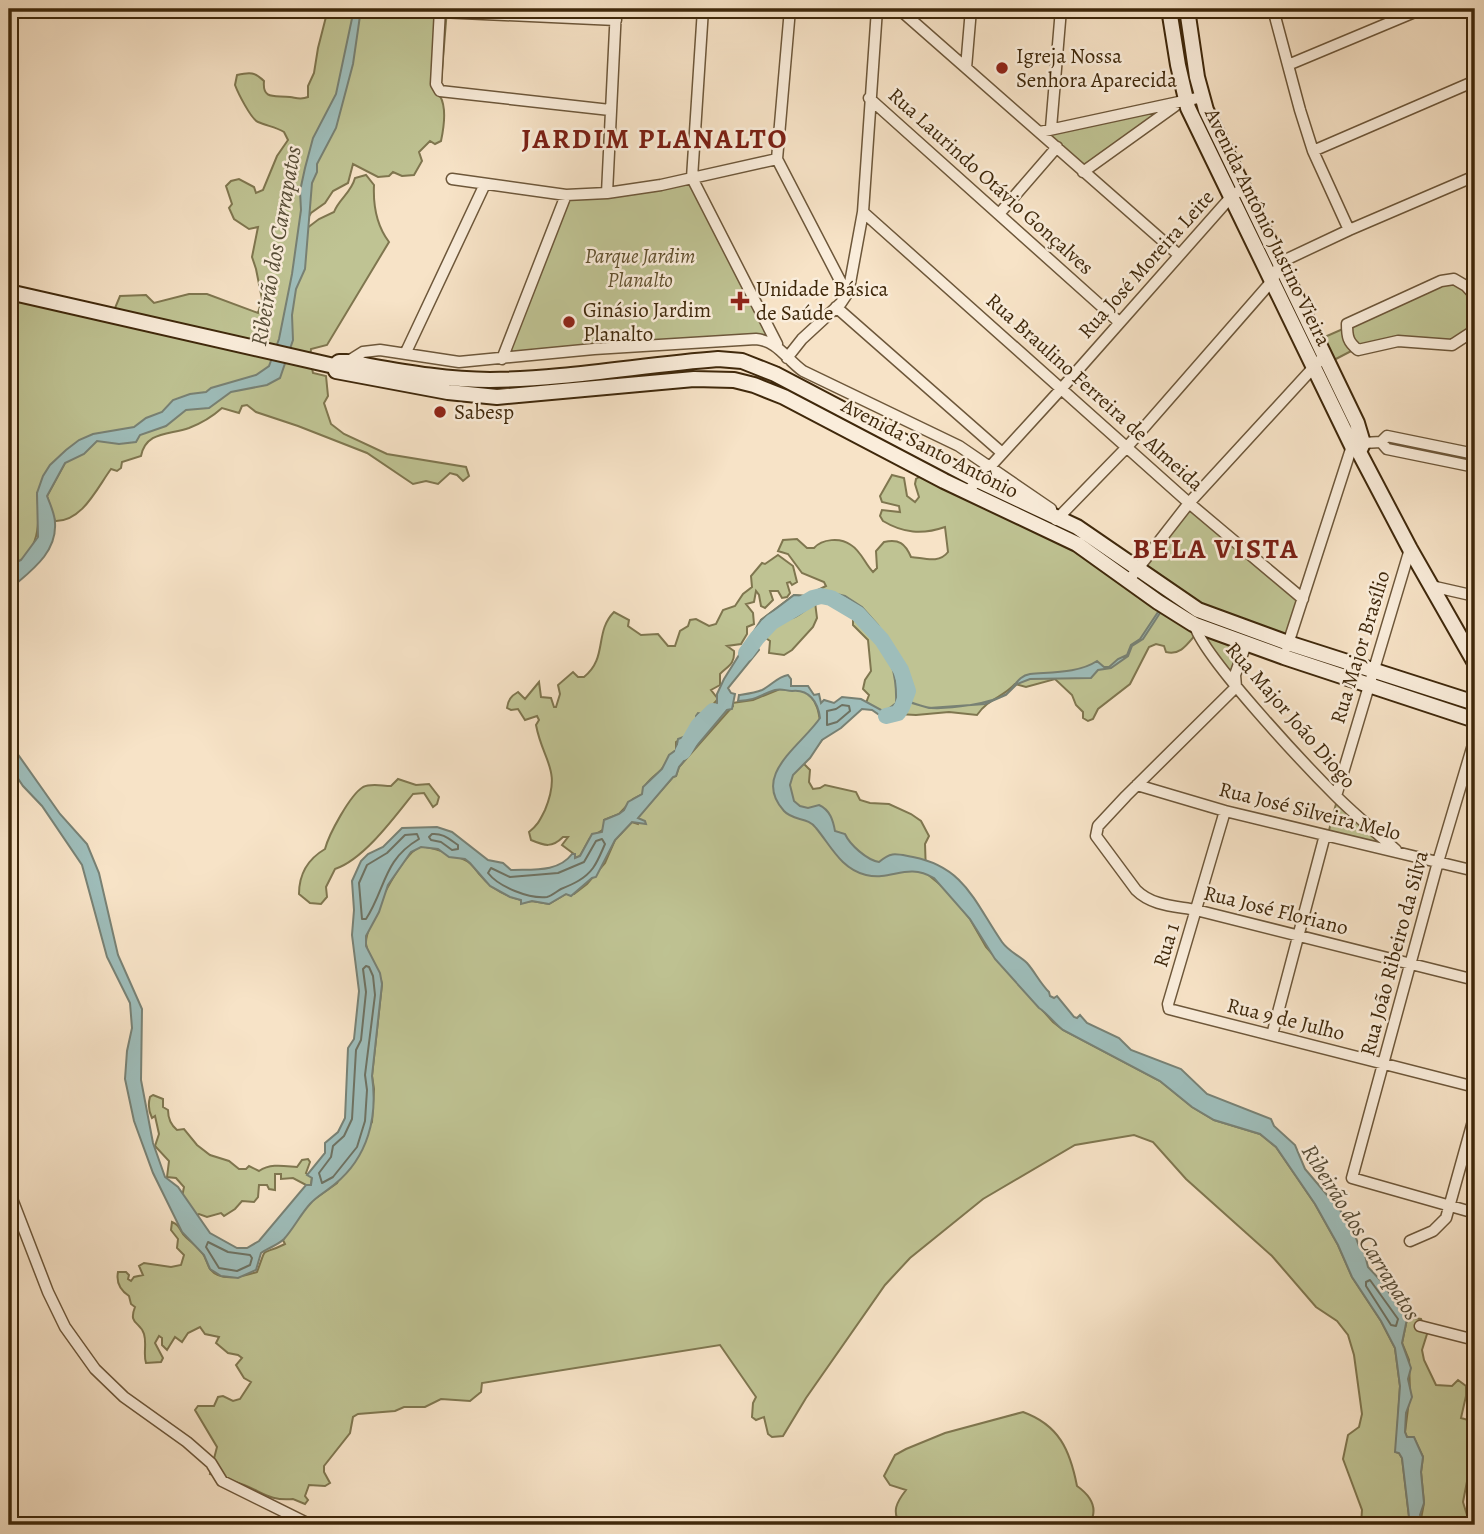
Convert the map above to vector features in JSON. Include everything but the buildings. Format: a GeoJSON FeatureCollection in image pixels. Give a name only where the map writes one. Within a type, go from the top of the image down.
{"type":"FeatureCollection","features":[{"type":"Feature","properties":{"kind":"street"},"geometry":{"type":"LineString","coordinates":[[703,9],[692,178],[778,346],[787,358],[815,378],[959,446],[1056,521],[1127,447],[1272,281],[1281,262],[1475,176]]}},
{"type":"Feature","properties":{"kind":"street"},"geometry":{"type":"LineString","coordinates":[[790,9],[777,159],[847,294]]}},
{"type":"Feature","properties":{"kind":"street"},"geometry":{"type":"LineString","coordinates":[[787,358],[847,294],[863,212],[877,9]]}},
{"type":"Feature","properties":{"kind":"street"},"geometry":{"type":"LineString","coordinates":[[899,9],[1179,254]]}},
{"type":"Feature","properties":{"kind":"street"},"geometry":{"type":"LineString","coordinates":[[965,68],[971,9]]}},
{"type":"Feature","properties":{"kind":"street"},"geometry":{"type":"LineString","coordinates":[[1051,128],[1061,9]]}},
{"type":"Feature","properties":{"kind":"street"},"geometry":{"type":"LineString","coordinates":[[1166,9],[1187,9]]}},
{"type":"Feature","properties":{"kind":"street","name":"Avenida Antônio Justino Vieira"},"geometry":{"type":"LineString","coordinates":[[1166,9],[1182,103],[1272,281],[1312,367],[1475,663]]}},
{"type":"Feature","properties":{"kind":"street","name":"Avenida Antônio Justino Vieira"},"geometry":{"type":"LineString","coordinates":[[1187,9],[1202,97],[1357,423],[1358,447]]}},
{"type":"Feature","properties":{"kind":"street"},"geometry":{"type":"LineString","coordinates":[[1273,9],[1313,151],[1349,230]]}},
{"type":"Feature","properties":{"kind":"street"},"geometry":{"type":"LineString","coordinates":[[1288,65],[1422,9]]}},
{"type":"Feature","properties":{"kind":"street"},"geometry":{"type":"LineString","coordinates":[[607,193],[616,14],[440,11],[436,84],[443,93],[610,110]]}},
{"type":"Feature","properties":{"kind":"street"},"geometry":{"type":"LineString","coordinates":[[1313,151],[1475,81]]}},
{"type":"Feature","properties":{"kind":"street"},"geometry":{"type":"LineString","coordinates":[[1040,132],[1202,97]]}},
{"type":"Feature","properties":{"kind":"street","name":"Rua Laurindo Otávio Gonçalves"},"geometry":{"type":"LineString","coordinates":[[869,98],[1119,322]]}},
{"type":"Feature","properties":{"kind":"street"},"geometry":{"type":"LineString","coordinates":[[1083,172],[1182,103]]}},
{"type":"Feature","properties":{"kind":"street"},"geometry":{"type":"LineString","coordinates":[[999,214],[1057,147]]}},
{"type":"Feature","properties":{"kind":"street"},"geometry":{"type":"LineString","coordinates":[[452,179],[566,195],[607,193],[777,159]]}},
{"type":"Feature","properties":{"kind":"street"},"geometry":{"type":"LineString","coordinates":[[407,352],[485,184]]}},
{"type":"Feature","properties":{"kind":"street","name":"Rua José Moreira Leite"},"geometry":{"type":"LineString","coordinates":[[967,492],[1179,254],[1230,198],[1243,188]]}},
{"type":"Feature","properties":{"kind":"street"},"geometry":{"type":"LineString","coordinates":[[502,359],[566,195]]}},
{"type":"Feature","properties":{"kind":"street","name":"Rua Braulino Ferreira de Almeida"},"geometry":{"type":"LineString","coordinates":[[863,212],[1189,503],[1303,599]]}},
{"type":"Feature","properties":{"kind":"street"},"geometry":{"type":"LineString","coordinates":[[1475,296],[1454,279],[1441,281],[1348,324],[1348,337],[1358,350],[1398,341],[1452,345],[1475,330]]}},
{"type":"Feature","properties":{"kind":"street","name":"Avenida Santo Antônio"},"geometry":{"type":"LineString","coordinates":[[9,292],[448,392],[497,397],[694,379],[734,380],[784,397],[967,492],[1056,521]]}},
{"type":"Feature","properties":{"kind":"street"},"geometry":{"type":"LineString","coordinates":[[836,307],[1001,452]]}},
{"type":"Feature","properties":{"kind":"street"},"geometry":{"type":"LineString","coordinates":[[342,367],[363,352],[372,351],[407,352],[459,362],[594,349],[756,339],[778,346]]}},
{"type":"Feature","properties":{"kind":"street"},"geometry":{"type":"LineString","coordinates":[[1133,574],[1189,503],[1324,356]]}},
{"type":"Feature","properties":{"kind":"street","name":"Avenida Santo Antônio"},"geometry":{"type":"LineString","coordinates":[[342,367],[489,380],[718,359],[742,361],[775,374],[1056,521],[1077,544],[1133,574],[1196,617],[1246,644],[1286,650],[1373,670],[1475,703]]}},
{"type":"Feature","properties":{"kind":"street"},"geometry":{"type":"LineString","coordinates":[[1286,650],[1349,454],[1358,447],[1381,442],[1387,436],[1475,454]]}},
{"type":"Feature","properties":{"kind":"street"},"geometry":{"type":"LineString","coordinates":[[1381,442],[1387,449],[1475,467]]}},
{"type":"Feature","properties":{"kind":"street","name":"Rua Major Brasílio"},"geometry":{"type":"LineString","coordinates":[[1336,796],[1410,549]]}},
{"type":"Feature","properties":{"kind":"street"},"geometry":{"type":"LineString","coordinates":[[1431,586],[1475,596]]}},
{"type":"Feature","properties":{"kind":"street","name":"Avenida Santo Antônio"},"geometry":{"type":"LineString","coordinates":[[1196,617],[1286,650],[1368,686],[1475,720]]}},
{"type":"Feature","properties":{"kind":"street","name":"Rua Major João Diogo"},"geometry":{"type":"LineString","coordinates":[[1196,617],[1217,662],[1236,687],[1336,796],[1399,853]]}},
{"type":"Feature","properties":{"kind":"street"},"geometry":{"type":"LineString","coordinates":[[1137,785],[1236,687],[1235,675],[1246,644]]}},
{"type":"Feature","properties":{"kind":"street","name":"Rua João Ribeiro da Silva"},"geometry":{"type":"LineString","coordinates":[[1451,1206],[1352,1178],[1438,862],[1475,738]]}},
{"type":"Feature","properties":{"kind":"street","name":"Rua José Silveira Melo"},"geometry":{"type":"LineString","coordinates":[[1137,785],[1225,811],[1475,871]]}},
{"type":"Feature","properties":{"kind":"street","name":"Rua José Floriano"},"geometry":{"type":"LineString","coordinates":[[1137,785],[1098,826],[1096,836],[1142,896],[1155,902],[1475,980]]}},
{"type":"Feature","properties":{"kind":"street","name":"Rua 1"},"geometry":{"type":"LineString","coordinates":[[1169,1009],[1168,1004],[1225,811]]}},
{"type":"Feature","properties":{"kind":"street"},"geometry":{"type":"LineString","coordinates":[[1272,1035],[1325,835]]}},
{"type":"Feature","properties":{"kind":"street","name":"Rua 9 de Julho"},"geometry":{"type":"LineString","coordinates":[[1169,1009],[1475,1087]]}},
{"type":"Feature","properties":{"kind":"street"},"geometry":{"type":"LineString","coordinates":[[1410,1241],[1440,1225],[1451,1206],[1475,1114]]}},
{"type":"Feature","properties":{"kind":"street"},"geometry":{"type":"LineString","coordinates":[[9,1191],[48,1293],[65,1327],[95,1369],[124,1397],[179,1436],[211,1463],[227,1485],[311,1525]]}},
{"type":"Feature","properties":{"kind":"street"},"geometry":{"type":"LineString","coordinates":[[1451,1206],[1475,1213]]}},
{"type":"Feature","properties":{"kind":"street"},"geometry":{"type":"LineString","coordinates":[[1420,1326],[1475,1340]]}},
{"type":"Feature","properties":{"kind":"green space"},"geometry":{"type":"Polygon","coordinates":[[[328,9],[447,9],[440,96],[444,106],[444,118],[441,141],[435,144],[430,141],[419,152],[422,161],[414,175],[402,176],[393,172],[389,176],[378,177],[353,164],[348,183],[333,191],[325,203],[311,213],[298,235],[319,219],[334,212],[355,178],[366,175],[374,185],[377,215],[389,242],[327,345],[311,349],[313,373],[326,376],[328,396],[324,403],[331,424],[344,434],[387,454],[466,467],[469,476],[463,481],[450,473],[438,484],[426,481],[413,484],[367,453],[256,412],[247,405],[242,406],[239,413],[222,408],[194,426],[153,438],[141,456],[122,462],[117,471],[111,469],[81,510],[65,520],[55,521],[47,496],[65,463],[37,493],[38,526],[33,545],[20,561],[9,566],[9,296],[113,313],[120,296],[146,295],[154,303],[189,294],[207,294],[258,313],[262,299],[252,257],[258,227],[249,229],[234,219],[229,208],[232,204],[226,186],[239,179],[254,187],[256,193],[263,190],[277,156],[288,140],[284,132],[258,122],[252,116],[235,85],[237,75],[255,74],[264,81],[265,92],[271,96],[301,99],[308,97],[308,86],[314,73],[328,9]]]}},
{"type":"Feature","properties":{"kind":"green space"},"geometry":{"type":"Polygon","coordinates":[[[1174,107],[1083,166],[1045,130],[1174,107]]]}},
{"type":"Feature","properties":{"kind":"green space","name":"Parque Jardim Planalto"},"geometry":{"type":"Polygon","coordinates":[[[691,181],[773,340],[506,357],[568,198],[691,181]]]}},
{"type":"Feature","properties":{"kind":"green space"},"geometry":{"type":"Polygon","coordinates":[[[1452,281],[1475,298],[1475,329],[1453,342],[1415,340],[1357,348],[1330,362],[1320,339],[1452,281]]]}},
{"type":"Feature","properties":{"kind":"green space"},"geometry":{"type":"Polygon","coordinates":[[[892,475],[904,478],[907,496],[915,502],[919,497],[916,479],[921,476],[1061,535],[1149,596],[1157,583],[1137,568],[1189,503],[1303,599],[1288,643],[1204,613],[1200,627],[1246,644],[1236,687],[1197,633],[1184,648],[1176,652],[1166,652],[1164,646],[1156,644],[1149,647],[1130,684],[1098,709],[1093,719],[1088,721],[1083,718],[1083,712],[1072,695],[1055,679],[1026,687],[1015,684],[977,715],[949,712],[916,715],[880,710],[866,703],[869,695],[863,689],[871,671],[868,640],[853,625],[853,611],[831,598],[821,596],[815,602],[817,618],[813,627],[784,655],[769,653],[770,641],[760,634],[761,620],[794,595],[806,596],[826,586],[824,582],[802,573],[788,554],[778,551],[783,540],[797,539],[807,548],[814,548],[831,540],[847,542],[858,551],[873,572],[877,568],[876,551],[884,542],[901,543],[911,557],[936,559],[948,552],[945,527],[913,532],[883,521],[880,516],[882,510],[900,512],[899,506],[882,502],[880,496],[892,475]]]}},
{"type":"Feature","properties":{"kind":"green space"},"geometry":{"type":"Polygon","coordinates":[[[778,555],[793,566],[797,582],[792,585],[787,583],[790,593],[787,597],[782,598],[778,591],[770,591],[773,600],[765,608],[761,606],[756,591],[754,602],[746,604],[753,613],[754,624],[747,627],[747,634],[741,644],[727,646],[734,651],[733,659],[720,674],[720,685],[711,690],[718,699],[697,722],[699,733],[676,742],[676,750],[647,783],[643,794],[633,799],[619,814],[604,820],[604,829],[590,838],[580,856],[575,858],[574,854],[562,845],[568,837],[548,845],[531,840],[529,832],[540,820],[550,796],[550,766],[539,738],[537,716],[525,720],[518,709],[507,708],[509,700],[518,692],[525,699],[539,682],[541,697],[551,698],[556,707],[560,694],[558,685],[573,672],[578,677],[584,677],[596,662],[604,628],[614,612],[629,620],[628,626],[641,635],[658,634],[668,646],[675,646],[680,631],[688,626],[690,620],[696,619],[709,626],[716,624],[723,610],[735,606],[752,587],[751,576],[762,563],[765,564],[778,555]]]}},
{"type":"Feature","properties":{"kind":"green space"},"geometry":{"type":"Polygon","coordinates":[[[780,689],[802,690],[816,705],[822,740],[804,764],[810,770],[809,782],[813,789],[825,785],[856,792],[860,800],[889,804],[921,821],[929,836],[925,844],[926,873],[948,891],[970,919],[986,947],[1053,1022],[1063,1030],[1160,1081],[1192,1107],[1214,1120],[1260,1134],[1276,1147],[1315,1204],[1352,1277],[1395,1348],[1400,1386],[1396,1452],[1402,1458],[1410,1525],[1361,1525],[1362,1510],[1343,1459],[1348,1435],[1359,1427],[1362,1414],[1354,1355],[1348,1335],[1337,1321],[1316,1307],[1272,1256],[1186,1179],[1153,1142],[1134,1135],[1075,1145],[983,1199],[910,1258],[885,1285],[806,1398],[783,1436],[772,1437],[768,1434],[764,1417],[756,1420],[752,1417],[756,1397],[720,1345],[482,1383],[481,1392],[470,1401],[441,1399],[425,1407],[404,1407],[395,1411],[358,1414],[353,1417],[350,1433],[324,1466],[330,1483],[325,1486],[309,1485],[305,1496],[308,1500],[305,1504],[293,1499],[273,1498],[210,1474],[217,1447],[195,1410],[198,1406],[214,1406],[218,1397],[223,1396],[233,1401],[240,1399],[251,1382],[244,1378],[236,1365],[242,1358],[228,1353],[216,1343],[219,1337],[205,1334],[200,1327],[188,1333],[182,1342],[175,1337],[167,1350],[159,1336],[155,1343],[163,1358],[161,1362],[146,1363],[144,1334],[133,1317],[135,1307],[119,1286],[118,1272],[126,1272],[131,1281],[134,1277],[143,1275],[139,1266],[144,1263],[171,1267],[181,1265],[184,1255],[177,1248],[178,1239],[171,1230],[172,1222],[201,1251],[210,1269],[220,1276],[232,1277],[257,1272],[265,1252],[285,1244],[283,1240],[297,1218],[312,1201],[337,1183],[372,1122],[372,1076],[382,984],[367,949],[367,935],[377,908],[404,862],[420,847],[449,854],[467,861],[494,888],[521,900],[521,903],[532,901],[549,904],[566,894],[574,894],[587,884],[605,863],[615,840],[632,822],[638,824],[640,820],[637,818],[676,776],[679,767],[733,706],[732,703],[753,700],[780,689]]]}},
{"type":"Feature","properties":{"kind":"green space"},"geometry":{"type":"Polygon","coordinates":[[[398,779],[416,785],[429,784],[439,797],[437,804],[433,807],[424,793],[413,794],[367,848],[335,869],[326,887],[327,897],[321,904],[310,903],[299,894],[303,874],[309,863],[325,849],[346,806],[363,787],[391,786],[398,779]]]}},
{"type":"Feature","properties":{"kind":"green space"},"geometry":{"type":"Polygon","coordinates":[[[1337,800],[1391,849],[1328,834],[1337,800]]]}},
{"type":"Feature","properties":{"kind":"green space"},"geometry":{"type":"Polygon","coordinates":[[[153,1095],[163,1099],[163,1107],[168,1110],[170,1121],[175,1128],[184,1129],[197,1145],[210,1155],[229,1161],[239,1169],[249,1166],[259,1171],[273,1166],[297,1167],[302,1160],[308,1159],[310,1162],[306,1173],[312,1177],[311,1185],[293,1178],[281,1179],[281,1174],[275,1174],[275,1190],[269,1189],[267,1185],[259,1185],[258,1197],[254,1202],[242,1201],[224,1216],[221,1213],[207,1217],[199,1214],[193,1217],[180,1207],[184,1187],[176,1178],[167,1177],[169,1161],[155,1146],[159,1134],[155,1116],[152,1118],[150,1111],[149,1100],[153,1095]]]}},
{"type":"Feature","properties":{"kind":"green space"},"geometry":{"type":"Polygon","coordinates":[[[1407,1319],[1421,1319],[1427,1334],[1422,1350],[1436,1385],[1452,1386],[1458,1380],[1466,1386],[1461,1418],[1475,1422],[1475,1466],[1469,1471],[1463,1502],[1470,1525],[1430,1525],[1429,1521],[1421,1519],[1424,1503],[1421,1472],[1423,1457],[1414,1438],[1407,1437],[1405,1432],[1410,1393],[1409,1360],[1402,1343],[1407,1319]]]}},
{"type":"Feature","properties":{"kind":"green space"},"geometry":{"type":"Polygon","coordinates":[[[1023,1412],[1046,1424],[1061,1440],[1071,1461],[1077,1486],[1092,1503],[1093,1514],[1089,1525],[900,1525],[896,1507],[906,1490],[890,1485],[884,1476],[895,1455],[945,1433],[1023,1412]]]}},
{"type":"Feature","properties":{"kind":"water"},"geometry":{"type":"Polygon","coordinates":[[[354,9],[361,9],[353,64],[336,128],[317,164],[312,183],[305,269],[296,289],[292,315],[293,340],[280,378],[267,385],[231,392],[209,408],[186,410],[166,426],[140,435],[136,442],[119,444],[97,441],[84,454],[65,463],[47,496],[55,520],[51,544],[33,569],[9,590],[9,566],[21,560],[38,537],[37,493],[43,476],[66,450],[93,434],[134,427],[146,418],[162,412],[173,400],[256,375],[269,366],[279,339],[292,274],[301,210],[300,191],[305,168],[313,138],[336,94],[354,9]]]}},
{"type":"Feature","properties":{"kind":"water"},"geometry":{"type":"Polygon","coordinates":[[[820,590],[845,596],[862,607],[878,625],[907,669],[908,691],[905,700],[920,705],[905,701],[896,717],[888,721],[872,710],[862,709],[841,728],[822,740],[810,758],[793,775],[790,785],[794,801],[808,808],[819,805],[823,807],[830,816],[835,831],[845,834],[859,851],[874,861],[879,862],[887,856],[898,854],[931,862],[945,869],[967,889],[1005,945],[1027,963],[1050,996],[1057,996],[1074,1017],[1080,1015],[1087,1023],[1119,1038],[1131,1050],[1181,1069],[1207,1094],[1271,1119],[1274,1126],[1295,1145],[1305,1169],[1350,1222],[1359,1246],[1364,1251],[1368,1267],[1407,1319],[1402,1343],[1411,1368],[1408,1379],[1412,1397],[1406,1413],[1405,1432],[1407,1437],[1414,1437],[1423,1457],[1421,1472],[1424,1503],[1420,1515],[1429,1521],[1430,1525],[1410,1525],[1402,1458],[1395,1452],[1400,1386],[1395,1348],[1352,1277],[1315,1204],[1276,1147],[1260,1134],[1214,1120],[1192,1107],[1160,1081],[1063,1030],[1039,1008],[995,959],[970,919],[934,878],[915,872],[876,876],[857,872],[837,856],[813,825],[788,814],[775,798],[773,785],[776,773],[782,762],[820,718],[817,707],[808,694],[798,691],[777,689],[738,701],[739,695],[762,690],[788,675],[791,686],[808,686],[814,695],[819,694],[821,703],[824,700],[834,703],[842,697],[861,699],[881,710],[887,710],[896,703],[892,668],[878,636],[854,611],[821,596],[799,615],[762,630],[755,643],[759,650],[728,688],[735,694],[732,709],[727,710],[679,767],[676,776],[638,818],[646,824],[632,822],[615,840],[596,877],[571,896],[566,894],[549,904],[532,901],[521,904],[521,900],[490,886],[465,859],[449,857],[438,849],[421,847],[411,852],[388,885],[379,912],[366,936],[366,946],[380,973],[382,984],[372,1076],[372,1121],[356,1162],[310,1204],[284,1239],[261,1253],[256,1270],[238,1278],[221,1276],[210,1269],[204,1255],[182,1232],[153,1173],[134,1121],[125,1079],[132,1028],[130,1003],[107,957],[82,865],[42,806],[23,786],[9,765],[9,708],[13,719],[11,733],[17,753],[60,814],[87,844],[99,873],[118,955],[142,1009],[141,1080],[153,1143],[165,1177],[178,1187],[210,1233],[237,1248],[247,1248],[259,1241],[306,1185],[311,1185],[312,1178],[307,1175],[325,1153],[325,1143],[338,1132],[345,1118],[348,1048],[354,1039],[359,991],[352,935],[352,881],[361,861],[368,854],[383,847],[402,828],[437,827],[452,832],[488,860],[503,863],[511,870],[552,867],[572,854],[575,854],[575,858],[580,856],[592,834],[602,832],[604,820],[619,814],[628,802],[642,794],[643,787],[662,769],[669,755],[676,750],[678,739],[686,736],[688,732],[697,735],[699,733],[696,716],[698,713],[705,714],[717,703],[717,694],[724,679],[761,620],[794,595],[806,596],[820,590]]]}},
{"type":"Feature","properties":{"kind":"water"},"geometry":{"type":"Polygon","coordinates":[[[1162,606],[1164,607],[1143,639],[1132,646],[1128,656],[1111,668],[1098,670],[1091,678],[1030,679],[1012,689],[1019,680],[1030,674],[1074,670],[1097,661],[1104,667],[1109,667],[1127,655],[1131,645],[1140,639],[1162,606]]]}},
{"type":"Feature","properties":{"kind":"waterway","name":"Ribeirão dos Carrapatos"},"geometry":{"type":"LineString","coordinates":[[746,653],[772,622],[813,598],[831,598],[858,614],[882,640],[901,670],[908,691],[898,713],[886,716]]}},
{"type":"Feature","properties":{"kind":"waterway","name":"Ribeirão dos Carrapatos"},"geometry":{"type":"LineString","coordinates":[[683,752],[698,726],[713,711]]}},
{"type":"Feature","properties":{"kind":"place","name":"Igreja Nossa Senhora Aparecida"},"geometry":{"type":"Point","coordinates":[1002,68]}},
{"type":"Feature","properties":{"kind":"place","name":"Unidade Básica de Saúde"},"geometry":{"type":"Point","coordinates":[740,301]}},
{"type":"Feature","properties":{"kind":"place","name":"Ginásio Jardim Planalto"},"geometry":{"type":"Point","coordinates":[569,322]}},
{"type":"Feature","properties":{"kind":"place","name":"Sabesp"},"geometry":{"type":"Point","coordinates":[440,412]}},
{"type":"Feature","properties":{"kind":"district","name":"JARDIM PLANALTO"},"geometry":{"type":"Point","coordinates":[655,139]}},
{"type":"Feature","properties":{"kind":"district","name":"BELA VISTA"},"geometry":{"type":"Point","coordinates":[1216,549]}}]}
